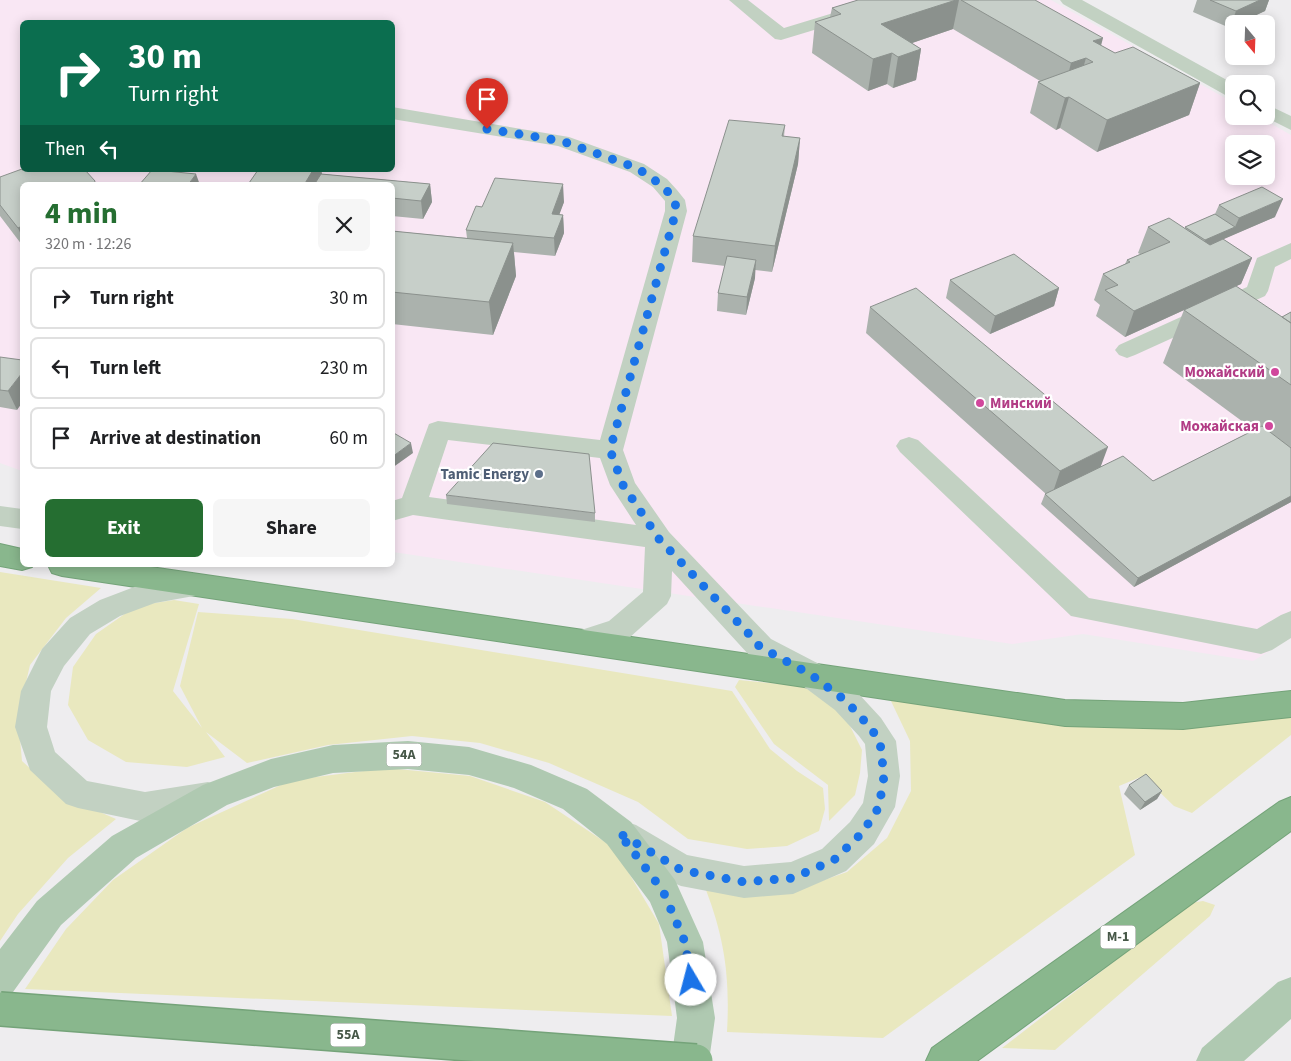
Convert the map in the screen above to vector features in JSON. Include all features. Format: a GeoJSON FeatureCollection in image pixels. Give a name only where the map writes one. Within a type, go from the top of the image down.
{"type":"FeatureCollection","features":[{"type":"Feature","properties":{"kind":"highway"},"geometry":{"type":"LineString","coordinates":[[0,556],[20,559]]}},
{"type":"Feature","properties":{"kind":"highway"},"geometry":{"type":"LineString","coordinates":[[75,567],[196,586],[582,640],[1065,713],[1183,716],[1291,704]]}},
{"type":"Feature","properties":{"kind":"highway","name":"М-1"},"geometry":{"type":"LineString","coordinates":[[945,1061],[1291,812]]}},
{"type":"Feature","properties":{"kind":"highway","name":"55А"},"geometry":{"type":"LineString","coordinates":[[0,1008],[696,1061]]}},
{"type":"Feature","properties":{"kind":"main road","name":"54А"},"geometry":{"type":"LineString","coordinates":[[0,979],[48,913],[124,847],[215,795],[271,773],[333,758],[408,755],[469,762],[520,775],[575,799],[619,833],[663,891],[685,942],[696,1018],[690,1061]]}},
{"type":"Feature","properties":{"kind":"main road"},"geometry":{"type":"LineString","coordinates":[[1215,1061],[1291,996]]}},
{"type":"Feature","properties":{"kind":"street"},"geometry":{"type":"LineString","coordinates":[[738,0],[781,35],[894,0]]}},
{"type":"Feature","properties":{"kind":"street"},"geometry":{"type":"LineString","coordinates":[[1069,0],[1225,87]]}},
{"type":"Feature","properties":{"kind":"street"},"geometry":{"type":"LineString","coordinates":[[395,113],[562,141],[637,168],[660,184],[675,200],[676,211],[610,450],[623,485],[659,539],[760,647],[810,674],[846,701],[870,727],[880,742],[884,776],[879,807],[862,833],[834,860],[793,878],[744,882],[681,870],[619,833]]}},
{"type":"Feature","properties":{"kind":"street"},"geometry":{"type":"LineString","coordinates":[[1275,115],[1291,124]]}},
{"type":"Feature","properties":{"kind":"street"},"geometry":{"type":"LineString","coordinates":[[1127,350],[1257,290],[1265,263],[1291,250]]}},
{"type":"Feature","properties":{"kind":"street"},"geometry":{"type":"LineString","coordinates":[[610,450],[438,430],[403,508],[659,539]]}},
{"type":"Feature","properties":{"kind":"street"},"geometry":{"type":"LineString","coordinates":[[909,446],[1081,608],[1261,642],[1291,623]]}},
{"type":"Feature","properties":{"kind":"street"},"geometry":{"type":"LineString","coordinates":[[0,516],[20,519]]}},
{"type":"Feature","properties":{"kind":"street"},"geometry":{"type":"LineString","coordinates":[[582,640],[619,630],[657,596],[659,539]]}},
{"type":"Feature","properties":{"kind":"street"},"geometry":{"type":"LineString","coordinates":[[196,586],[152,592],[110,608],[80,626],[53,658],[36,691],[31,727],[41,760],[78,794],[145,807],[215,795]]}},
{"type":"Feature","properties":{"kind":"shaded area"},"geometry":{"type":"Polygon","coordinates":[[[0,0],[1051,0],[1225,98],[1225,125],[1274,125],[1291,135],[1291,638],[1253,661],[1083,634],[1012,644],[395,552],[395,182],[20,182],[20,470],[0,463],[0,0]]]}},
{"type":"Feature","properties":{"kind":"green space"},"geometry":{"type":"Polygon","coordinates":[[[0,572],[101,588],[66,618],[30,665],[18,717],[22,761],[58,794],[116,819],[68,858],[18,914],[0,941],[0,572]]]}},
{"type":"Feature","properties":{"kind":"green space"},"geometry":{"type":"Polygon","coordinates":[[[174,600],[199,604],[173,691],[202,728],[180,686],[198,612],[292,619],[732,691],[770,749],[797,771],[823,788],[825,809],[819,831],[787,846],[747,849],[688,839],[638,802],[549,763],[480,743],[412,736],[328,745],[247,763],[206,732],[225,757],[187,767],[126,762],[88,740],[68,705],[73,667],[96,634],[136,606],[174,600]]]}},
{"type":"Feature","properties":{"kind":"green space"},"geometry":{"type":"Polygon","coordinates":[[[739,680],[802,686],[828,701],[848,722],[862,750],[860,773],[855,795],[829,821],[828,785],[774,744],[735,687],[739,680]]]}},
{"type":"Feature","properties":{"kind":"green space"},"geometry":{"type":"Polygon","coordinates":[[[890,699],[1291,711],[1291,735],[1192,813],[1174,806],[1143,776],[1119,786],[1135,855],[883,1038],[727,1032],[728,994],[725,959],[718,926],[706,890],[790,892],[847,872],[887,838],[911,791],[910,741],[890,699]]]}},
{"type":"Feature","properties":{"kind":"green space"},"geometry":{"type":"Polygon","coordinates":[[[387,768],[470,776],[545,802],[614,848],[659,924],[672,1016],[25,989],[66,929],[113,880],[187,828],[292,780],[387,768]]]}},
{"type":"Feature","properties":{"kind":"green space"},"geometry":{"type":"Polygon","coordinates":[[[1203,901],[1215,905],[1210,916],[1055,1050],[1002,1048],[1190,903],[1203,901]]]}},
{"type":"Feature","properties":{"kind":"building"},"geometry":{"type":"Polygon","coordinates":[[[858,0],[956,0],[881,24],[921,49],[898,57],[892,53],[873,59],[815,22],[841,14],[832,8],[858,0]]]}},
{"type":"Feature","properties":{"kind":"building"},"geometry":{"type":"Polygon","coordinates":[[[961,0],[1035,0],[1103,38],[1093,41],[1115,53],[1133,47],[1200,83],[1107,120],[1069,97],[1065,98],[1038,82],[1093,62],[1086,58],[1071,63],[961,0]]]}},
{"type":"Feature","properties":{"kind":"building"},"geometry":{"type":"Polygon","coordinates":[[[1210,0],[1260,0],[1236,11],[1210,0]]]}},
{"type":"Feature","properties":{"kind":"building"},"geometry":{"type":"Polygon","coordinates":[[[729,120],[785,125],[782,136],[800,138],[775,246],[693,236],[729,120]]]}},
{"type":"Feature","properties":{"kind":"building"},"geometry":{"type":"Polygon","coordinates":[[[20,170],[20,172],[87,172],[95,181],[20,182],[20,227],[18,228],[0,205],[0,177],[20,170]]]}},
{"type":"Feature","properties":{"kind":"building"},"geometry":{"type":"Polygon","coordinates":[[[150,172],[196,174],[190,182],[142,182],[150,172]]]}},
{"type":"Feature","properties":{"kind":"building"},"geometry":{"type":"Polygon","coordinates":[[[257,172],[312,172],[306,182],[250,182],[257,172]]]}},
{"type":"Feature","properties":{"kind":"building"},"geometry":{"type":"Polygon","coordinates":[[[321,174],[430,184],[421,201],[395,198],[395,182],[316,182],[321,174]]]}},
{"type":"Feature","properties":{"kind":"building"},"geometry":{"type":"Polygon","coordinates":[[[495,178],[563,184],[552,214],[563,215],[554,238],[466,230],[476,206],[482,207],[495,178]]]}},
{"type":"Feature","properties":{"kind":"building"},"geometry":{"type":"Polygon","coordinates":[[[1262,187],[1283,199],[1239,218],[1219,205],[1262,187]]]}},
{"type":"Feature","properties":{"kind":"building"},"geometry":{"type":"Polygon","coordinates":[[[1215,214],[1235,227],[1205,240],[1185,227],[1215,214]]]}},
{"type":"Feature","properties":{"kind":"building"},"geometry":{"type":"Polygon","coordinates":[[[1169,218],[1210,245],[1223,239],[1252,258],[1134,311],[1105,290],[1118,285],[1103,274],[1130,262],[1127,260],[1170,242],[1148,227],[1169,218]]]}},
{"type":"Feature","properties":{"kind":"building"},"geometry":{"type":"Polygon","coordinates":[[[395,231],[513,243],[489,302],[395,292],[395,231]]]}},
{"type":"Feature","properties":{"kind":"building"},"geometry":{"type":"Polygon","coordinates":[[[1014,254],[1059,288],[995,316],[950,280],[1014,254]]]}},
{"type":"Feature","properties":{"kind":"building"},"geometry":{"type":"Polygon","coordinates":[[[727,256],[756,260],[747,297],[718,293],[727,256]]]}},
{"type":"Feature","properties":{"kind":"building"},"geometry":{"type":"Polygon","coordinates":[[[1236,286],[1291,323],[1291,385],[1184,310],[1236,286]]]}},
{"type":"Feature","properties":{"kind":"building"},"geometry":{"type":"Polygon","coordinates":[[[916,288],[1108,447],[1060,471],[870,307],[916,288]]]}},
{"type":"Feature","properties":{"kind":"building"},"geometry":{"type":"Polygon","coordinates":[[[1291,312],[1291,323],[1282,317],[1291,312]]]}},
{"type":"Feature","properties":{"kind":"building"},"geometry":{"type":"Polygon","coordinates":[[[0,357],[20,360],[20,376],[8,391],[0,390],[0,357]]]}},
{"type":"Feature","properties":{"kind":"building"},"geometry":{"type":"Polygon","coordinates":[[[1262,426],[1291,448],[1291,496],[1138,578],[1045,494],[1123,456],[1153,481],[1262,426]]]}},
{"type":"Feature","properties":{"kind":"building"},"geometry":{"type":"Polygon","coordinates":[[[395,434],[411,443],[395,455],[395,434]]]}},
{"type":"Feature","properties":{"kind":"building"},"geometry":{"type":"Polygon","coordinates":[[[493,443],[589,454],[595,513],[446,495],[493,443]]]}},
{"type":"Feature","properties":{"kind":"building"},"geometry":{"type":"Polygon","coordinates":[[[1146,774],[1162,791],[1145,802],[1129,785],[1146,774]]]}},
{"type":"Feature","properties":{"kind":"place","name":"Можайский"},"geometry":{"type":"Point","coordinates":[1275,372]}},
{"type":"Feature","properties":{"kind":"place","name":"Минский"},"geometry":{"type":"Point","coordinates":[980,403]}},
{"type":"Feature","properties":{"kind":"place","name":"Можайская"},"geometry":{"type":"Point","coordinates":[1269,426]}},
{"type":"Feature","properties":{"kind":"place","name":"Tamic Energy"},"geometry":{"type":"Point","coordinates":[539,474]}},
{"type":"Feature","properties":{"kind":"route"},"geometry":{"type":"LineString","coordinates":[[487,129],[562,141],[637,168],[660,184],[675,200],[676,211],[610,450],[623,485],[659,539],[760,647],[810,674],[846,701],[870,727],[880,742],[884,776],[879,807],[862,833],[834,860],[793,878],[744,882],[681,870],[619,833],[663,891],[685,942],[691,980]]}}]}
